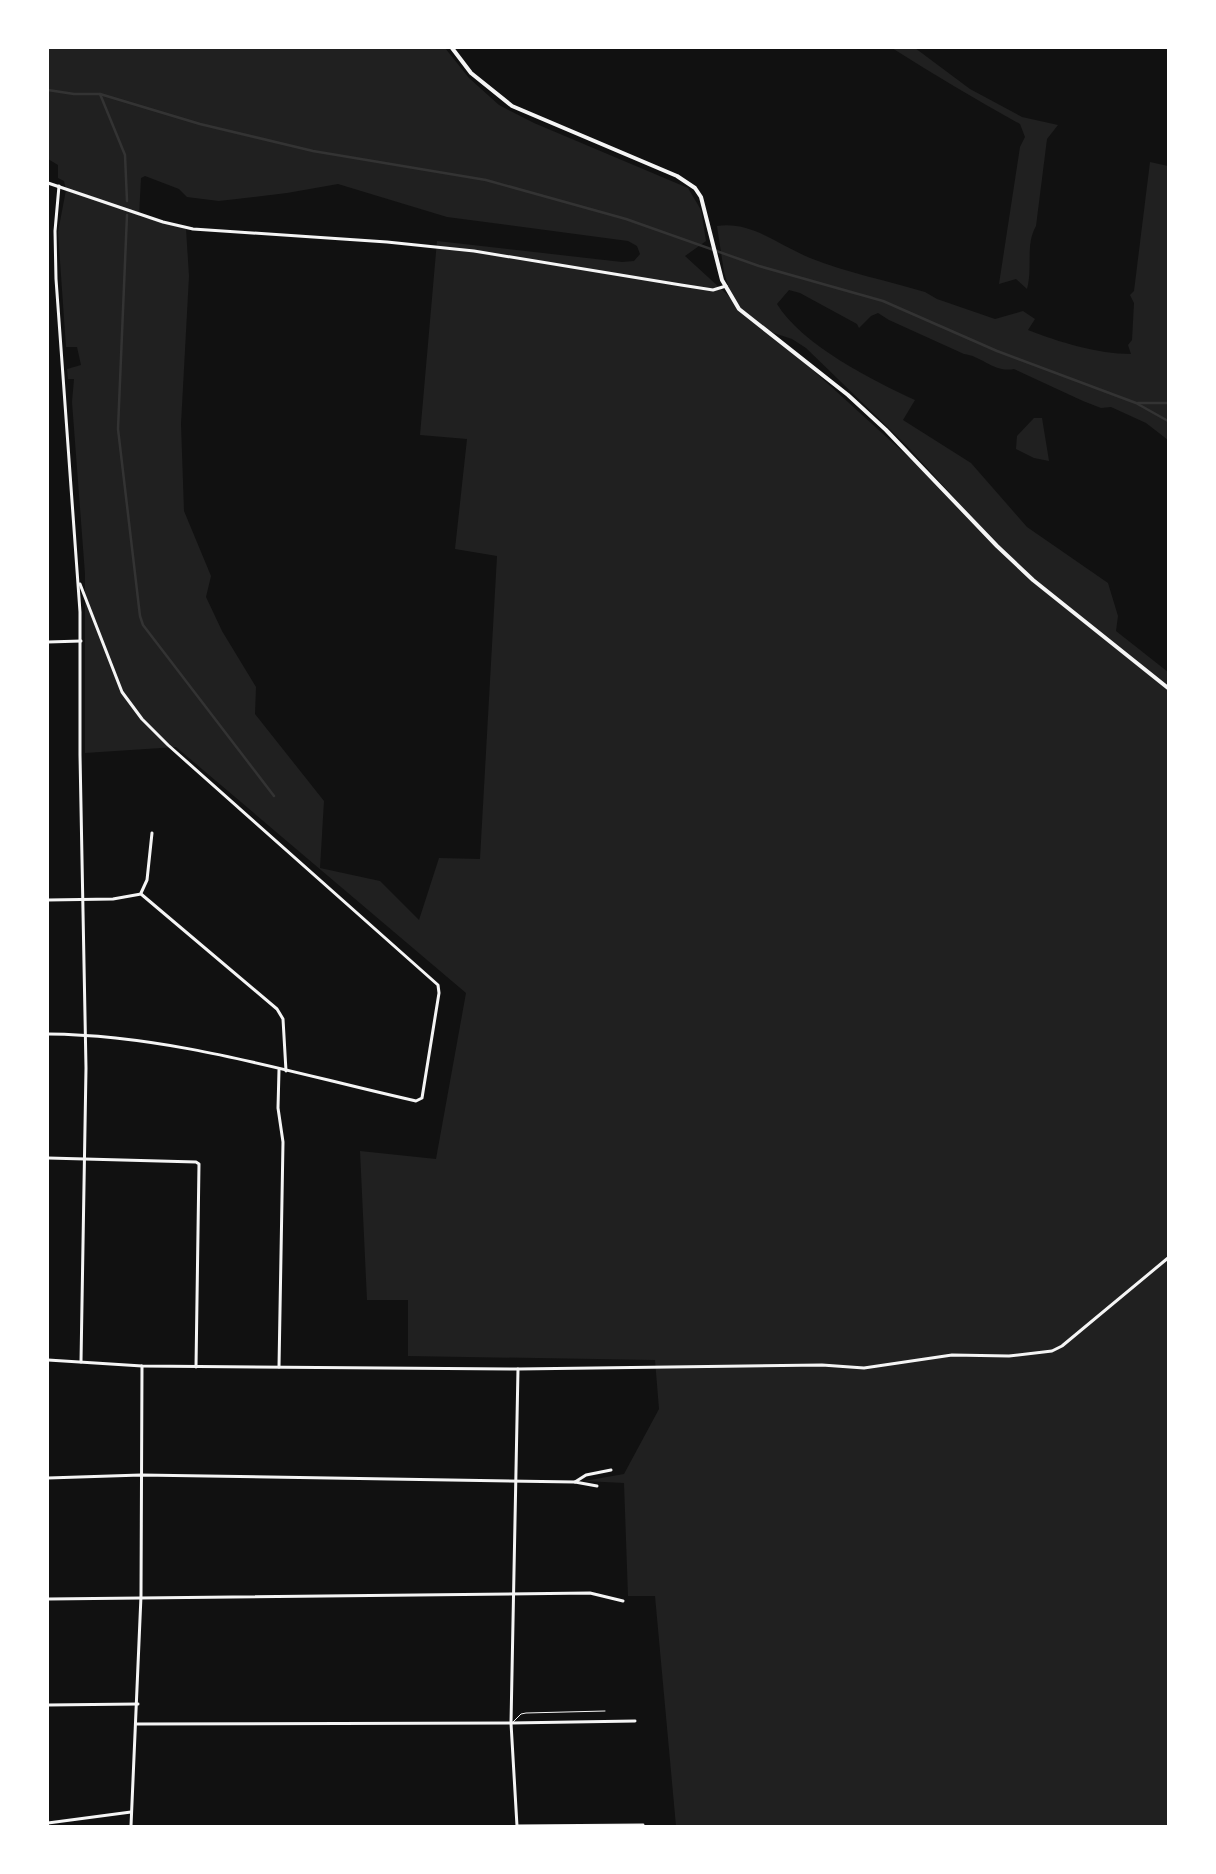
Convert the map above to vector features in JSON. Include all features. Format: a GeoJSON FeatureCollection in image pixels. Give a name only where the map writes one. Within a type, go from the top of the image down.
{"type":"FeatureCollection","features":[{"type":"Feature","properties":{"kind":"street"},"geometry":{"type":"LineString","coordinates":[[452,48],[472,73],[512,106],[688,182],[701,197],[726,286],[735,303],[745,314],[848,395],[886,430],[997,546],[1028,575],[1168,688]]}},
{"type":"Feature","properties":{"kind":"street"},"geometry":{"type":"LineString","coordinates":[[48,183],[163,222],[193,229],[386,242],[474,251],[713,290],[726,286]]}},
{"type":"Feature","properties":{"kind":"street"},"geometry":{"type":"LineString","coordinates":[[58,186],[55,231],[56,279],[81,641],[80,755],[84,901],[84,1159],[81,1362]]}},
{"type":"Feature","properties":{"kind":"street"},"geometry":{"type":"LineString","coordinates":[[48,1034],[84,1034],[202,1050],[416,1102],[422,1098],[435,1025],[438,985],[168,745],[142,719],[122,692],[78,579]]}},
{"type":"Feature","properties":{"kind":"street"},"geometry":{"type":"LineString","coordinates":[[48,642],[81,641]]}},
{"type":"Feature","properties":{"kind":"street"},"geometry":{"type":"LineString","coordinates":[[141,894],[147,880],[152,833]]}},
{"type":"Feature","properties":{"kind":"street"},"geometry":{"type":"LineString","coordinates":[[141,894],[277,1009],[283,1019],[286,1071]]}},
{"type":"Feature","properties":{"kind":"street"},"geometry":{"type":"LineString","coordinates":[[48,900],[84,901],[114,899],[141,894]]}},
{"type":"Feature","properties":{"kind":"street"},"geometry":{"type":"LineString","coordinates":[[279,1070],[278,1108],[283,1142],[279,1367]]}},
{"type":"Feature","properties":{"kind":"street"},"geometry":{"type":"LineString","coordinates":[[48,1158],[196,1162],[199,1164],[196,1367]]}},
{"type":"Feature","properties":{"kind":"street"},"geometry":{"type":"LineString","coordinates":[[48,1360],[142,1366],[196,1367],[518,1369],[822,1365],[864,1368],[952,1355],[1009,1356],[1052,1351],[1072,1339],[1168,1258]]}},
{"type":"Feature","properties":{"kind":"street"},"geometry":{"type":"LineString","coordinates":[[131,1826],[138,1704],[141,1596],[142,1366]]}},
{"type":"Feature","properties":{"kind":"street"},"geometry":{"type":"LineString","coordinates":[[518,1369],[511,1723],[517,1826],[643,1824]]}},
{"type":"Feature","properties":{"kind":"street"},"geometry":{"type":"LineString","coordinates":[[575,1482],[586,1475],[611,1470]]}},
{"type":"Feature","properties":{"kind":"street"},"geometry":{"type":"LineString","coordinates":[[48,1478],[141,1475],[516,1483],[575,1482],[597,1486]]}},
{"type":"Feature","properties":{"kind":"street"},"geometry":{"type":"LineString","coordinates":[[48,1599],[141,1596],[590,1593],[623,1601]]}},
{"type":"Feature","properties":{"kind":"street"},"geometry":{"type":"LineString","coordinates":[[48,1705],[138,1704]]}},
{"type":"Feature","properties":{"kind":"street"},"geometry":{"type":"LineString","coordinates":[[137,1724],[635,1721]]}},
{"type":"Feature","properties":{"kind":"street"},"geometry":{"type":"LineString","coordinates":[[48,1823],[131,1812]]}},
{"type":"Feature","properties":{"kind":"lane"},"geometry":{"type":"LineString","coordinates":[[511,1723],[520,1714],[526,1713],[605,1711]]}},
{"type":"Feature","properties":{"kind":"shaded area"},"geometry":{"type":"Polygon","coordinates":[[[48,48],[445,48],[469,78],[499,105],[534,123],[688,188],[701,210],[706,241],[685,256],[732,299],[724,272],[717,226],[730,225],[753,230],[798,253],[823,263],[925,292],[937,299],[995,319],[1023,311],[1035,319],[1028,330],[1078,346],[1105,352],[1131,354],[1128,345],[1132,340],[1134,303],[1130,295],[1134,291],[1150,162],[1168,166],[1168,440],[1146,423],[1111,407],[1101,408],[1083,401],[1014,369],[1007,370],[994,367],[889,320],[878,313],[871,316],[859,328],[857,324],[800,293],[789,290],[777,304],[788,319],[820,347],[859,372],[915,400],[903,420],[971,463],[1027,527],[1108,583],[1118,616],[1116,631],[1168,672],[1168,1826],[676,1826],[655,1596],[628,1596],[624,1483],[584,1481],[624,1474],[659,1409],[655,1360],[408,1356],[408,1300],[367,1300],[360,1151],[436,1159],[466,993],[176,747],[85,753],[85,574],[72,402],[74,379],[68,379],[67,369],[81,365],[77,347],[66,347],[58,232],[66,190],[64,181],[58,178],[58,165],[48,159],[48,48]],[[145,176],[141,178],[139,216],[186,229],[189,276],[181,424],[184,511],[211,576],[206,597],[222,631],[256,687],[255,714],[324,801],[320,868],[380,881],[419,920],[439,858],[480,859],[497,556],[455,549],[467,439],[420,435],[437,241],[622,262],[634,261],[640,254],[637,246],[628,241],[447,217],[338,184],[287,193],[219,201],[187,197],[179,189],[145,176]],[[771,332],[960,504],[906,445],[806,348],[792,339],[771,332]]]}},
{"type":"Feature","properties":{"kind":"shaded area"},"geometry":{"type":"Polygon","coordinates":[[[892,48],[915,48],[970,89],[1022,117],[1058,125],[1047,139],[1036,226],[1031,241],[1027,289],[1016,279],[999,284],[1020,147],[1025,137],[1020,124],[892,48]]]}},
{"type":"Feature","properties":{"kind":"shaded area"},"geometry":{"type":"Polygon","coordinates":[[[1034,418],[1042,418],[1049,461],[1034,458],[1016,449],[1017,436],[1034,418]]]}},
{"type":"Feature","properties":{"kind":"waterway"},"geometry":{"type":"LineString","coordinates":[[48,90],[74,94],[100,94],[200,124],[313,151],[486,180],[626,219],[759,266],[883,301],[997,351],[1136,403],[1168,421]]}},
{"type":"Feature","properties":{"kind":"waterway"},"geometry":{"type":"LineString","coordinates":[[100,94],[125,155],[127,201]]}},
{"type":"Feature","properties":{"kind":"waterway"},"geometry":{"type":"LineString","coordinates":[[127,215],[118,429],[140,616],[143,625],[274,796]]}},
{"type":"Feature","properties":{"kind":"waterway"},"geometry":{"type":"LineString","coordinates":[[1138,403],[1168,403]]}}]}
